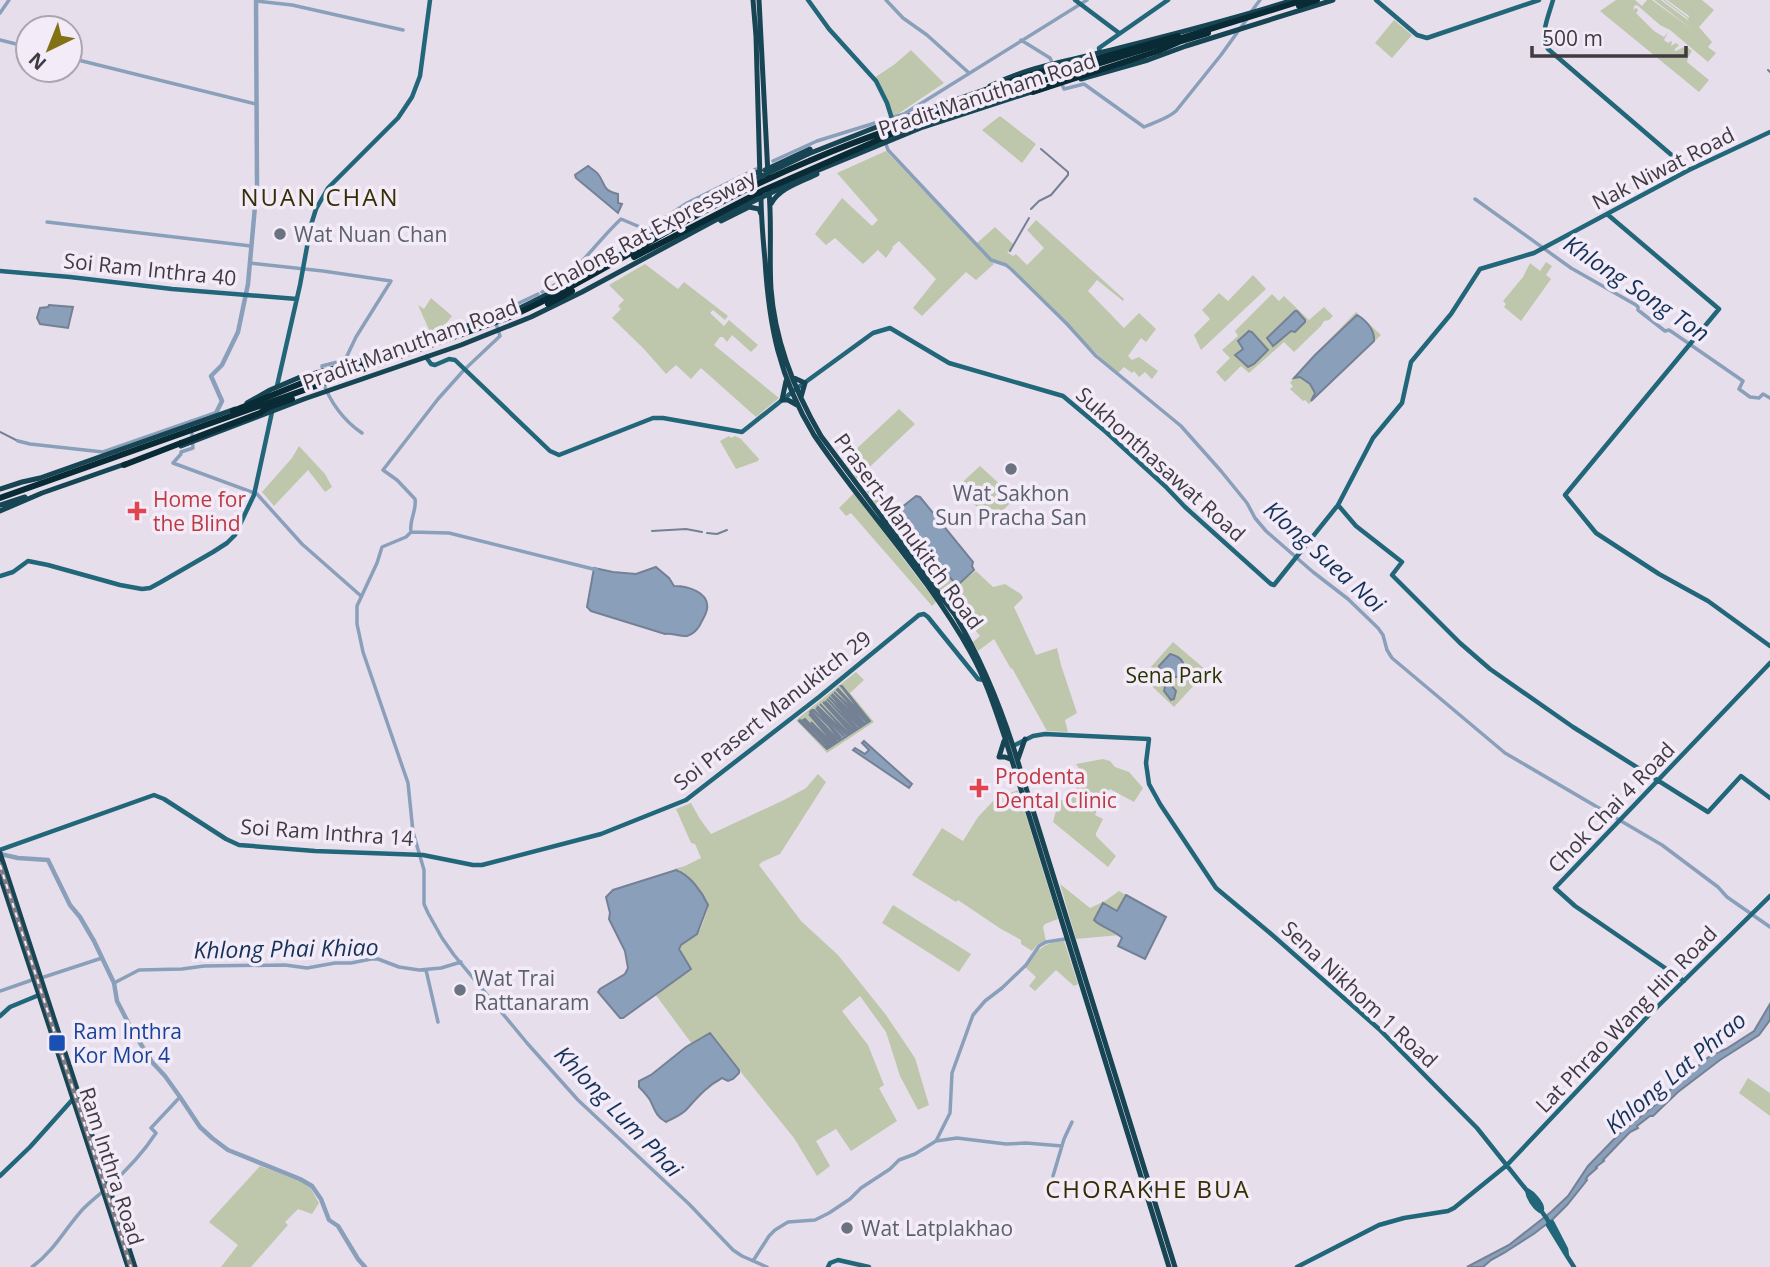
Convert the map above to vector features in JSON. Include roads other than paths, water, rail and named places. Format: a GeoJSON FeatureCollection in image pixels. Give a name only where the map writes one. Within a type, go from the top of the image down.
{"type":"FeatureCollection","features":[{"type":"Feature","properties":{"kind":"highway","name":"Chalong Rat Expressway"},"geometry":{"type":"LineString","coordinates":[[0,501],[508,318],[638,250],[714,206],[841,147],[925,117],[1304,0]]}},
{"type":"Feature","properties":{"kind":"highway","name":"Chalong Rat Expressway"},"geometry":{"type":"LineString","coordinates":[[0,501],[269,410],[520,316],[574,291],[604,272],[740,201],[910,127],[1089,68],[1317,0]]}},
{"type":"Feature","properties":{"kind":"highway"},"geometry":{"type":"LineString","coordinates":[[971,95],[1053,66],[1083,63],[1102,55],[1187,35]]}},
{"type":"Feature","properties":{"kind":"highway"},"geometry":{"type":"LineString","coordinates":[[1033,92],[1181,41]]}},
{"type":"Feature","properties":{"kind":"highway"},"geometry":{"type":"LineString","coordinates":[[233,411],[322,373],[360,367],[412,348],[449,339]]}},
{"type":"Feature","properties":{"kind":"highway"},"geometry":{"type":"LineString","coordinates":[[124,465],[269,410]]}},
{"type":"Feature","properties":{"kind":"main road","name":"Prasert-Manukitch Road"},"geometry":{"type":"LineString","coordinates":[[753,0],[768,307],[784,367],[821,445],[946,612],[984,680],[1011,748],[1144,1180],[1175,1267]]}},
{"type":"Feature","properties":{"kind":"main road","name":"Prasert-Manukitch Road"},"geometry":{"type":"LineString","coordinates":[[759,0],[773,302],[784,367]]}},
{"type":"Feature","properties":{"kind":"main road","name":"Pradit Manutham Road"},"geometry":{"type":"LineString","coordinates":[[1102,55],[1293,0]]}},
{"type":"Feature","properties":{"kind":"main road","name":"Pradit Manutham Road"},"geometry":{"type":"LineString","coordinates":[[1061,84],[1148,60],[1333,0]]}},
{"type":"Feature","properties":{"kind":"main road"},"geometry":{"type":"LineString","coordinates":[[1280,4],[1277,9],[1283,15]]}},
{"type":"Feature","properties":{"kind":"main road"},"geometry":{"type":"LineString","coordinates":[[1267,8],[1274,7],[1276,13],[1273,18]]}},
{"type":"Feature","properties":{"kind":"main road","name":"Pradit Manutham Road"},"geometry":{"type":"LineString","coordinates":[[0,511],[42,493],[205,438],[269,410],[476,339],[558,304],[723,216],[814,172],[923,127],[1033,92]]}},
{"type":"Feature","properties":{"kind":"main road","name":"Pradit Manutham Road"},"geometry":{"type":"LineString","coordinates":[[0,490],[233,411],[277,386],[495,318],[568,285],[716,198],[808,154],[881,126],[892,119],[971,95]]}},
{"type":"Feature","properties":{"kind":"main road"},"geometry":{"type":"LineString","coordinates":[[667,225],[688,210],[734,185],[760,175],[768,168],[835,140],[856,135]]}},
{"type":"Feature","properties":{"kind":"main road"},"geometry":{"type":"LineString","coordinates":[[770,206],[778,194],[858,154]]}},
{"type":"Feature","properties":{"kind":"main road"},"geometry":{"type":"LineString","coordinates":[[780,163],[776,169],[778,177],[783,185],[792,187]]}},
{"type":"Feature","properties":{"kind":"main road"},"geometry":{"type":"LineString","coordinates":[[734,185],[745,185],[749,190],[751,201],[748,208]]}},
{"type":"Feature","properties":{"kind":"main road"},"geometry":{"type":"LineString","coordinates":[[677,241],[748,208],[768,190]]}},
{"type":"Feature","properties":{"kind":"main road"},"geometry":{"type":"LineString","coordinates":[[748,208],[758,209],[762,217]]}},
{"type":"Feature","properties":{"kind":"main road"},"geometry":{"type":"LineString","coordinates":[[469,326],[463,331],[464,336],[467,339],[476,339]]}},
{"type":"Feature","properties":{"kind":"main road"},"geometry":{"type":"LineString","coordinates":[[788,378],[805,383],[799,402],[782,400],[788,378]]}},
{"type":"Feature","properties":{"kind":"main road","name":"Prasert-Manukitch Road"},"geometry":{"type":"LineString","coordinates":[[805,413],[955,615],[984,667],[998,701],[1007,736]]}},
{"type":"Feature","properties":{"kind":"main road"},"geometry":{"type":"LineString","coordinates":[[194,425],[206,424],[209,427],[210,431],[205,438]]}},
{"type":"Feature","properties":{"kind":"main road"},"geometry":{"type":"LineString","coordinates":[[0,490],[40,478]]}},
{"type":"Feature","properties":{"kind":"main road"},"geometry":{"type":"LineString","coordinates":[[0,501],[42,493]]}},
{"type":"Feature","properties":{"kind":"main road"},"geometry":{"type":"LineString","coordinates":[[1007,736],[1024,739],[1014,760],[999,757],[1007,736]]}},
{"type":"Feature","properties":{"kind":"main road","name":"Ram Inthra Road"},"geometry":{"type":"LineString","coordinates":[[0,853],[40,995],[106,1189]]}},
{"type":"Feature","properties":{"kind":"main road","name":"Ram Inthra Road"},"geometry":{"type":"LineString","coordinates":[[0,876],[7,885],[106,1189],[128,1267]]}},
{"type":"Feature","properties":{"kind":"main road","name":"Prasert-Manukitch Road"},"geometry":{"type":"LineString","coordinates":[[1151,1200],[1169,1267]]}},
{"type":"Feature","properties":{"kind":"main road","name":"Ram Inthra Road"},"geometry":{"type":"LineString","coordinates":[[115,1218],[135,1267]]}},
{"type":"Feature","properties":{"kind":"street"},"geometry":{"type":"LineString","coordinates":[[277,386],[312,222],[322,196],[357,157],[398,118],[408,104],[420,76],[430,0]]}},
{"type":"Feature","properties":{"kind":"street"},"geometry":{"type":"LineString","coordinates":[[808,0],[829,29],[876,81],[892,119]]}},
{"type":"Feature","properties":{"kind":"street"},"geometry":{"type":"LineString","coordinates":[[1102,55],[1099,48],[1168,0]]}},
{"type":"Feature","properties":{"kind":"street"},"geometry":{"type":"LineString","coordinates":[[1376,0],[1417,35],[1427,38],[1541,0],[1552,3],[1544,40],[1548,49],[1689,170]]}},
{"type":"Feature","properties":{"kind":"street"},"geometry":{"type":"LineString","coordinates":[[1077,1],[1119,33]]}},
{"type":"Feature","properties":{"kind":"street","name":"Nak Niwat Road"},"geometry":{"type":"LineString","coordinates":[[1338,505],[1373,438],[1402,403],[1411,362],[1451,314],[1477,272],[1483,267],[1534,253],[1689,170],[1770,132]]}},
{"type":"Feature","properties":{"kind":"street"},"geometry":{"type":"LineString","coordinates":[[1607,214],[1719,309],[1565,495],[1597,533],[1659,574],[1708,601],[1770,646]]}},
{"type":"Feature","properties":{"kind":"street","name":"Soi Ram Inthra 40"},"geometry":{"type":"LineString","coordinates":[[0,271],[297,299]]}},
{"type":"Feature","properties":{"kind":"street","name":"Sukhonthasawat Road"},"geometry":{"type":"LineString","coordinates":[[426,357],[435,365],[454,359],[534,436],[556,455],[561,455],[653,418],[742,432],[873,333],[887,328],[895,330],[948,362],[1063,396],[1166,486],[1185,507],[1272,585],[1338,505]]}},
{"type":"Feature","properties":{"kind":"street"},"geometry":{"type":"LineString","coordinates":[[0,576],[13,572],[28,561],[120,585],[146,589],[227,543],[238,530],[255,493],[269,410]]}},
{"type":"Feature","properties":{"kind":"street"},"geometry":{"type":"LineString","coordinates":[[1338,505],[1362,531],[1402,562],[1392,575],[1476,659],[1573,727],[1707,812],[1741,776],[1770,798]]}},
{"type":"Feature","properties":{"kind":"street","name":"Soi Prasert Manukitch 29"},"geometry":{"type":"LineString","coordinates":[[423,855],[473,865],[491,863],[601,834],[681,803],[922,614],[928,617],[978,679],[984,680]]}},
{"type":"Feature","properties":{"kind":"street","name":"Chok Chai 4 Road"},"geometry":{"type":"LineString","coordinates":[[1684,981],[1575,906],[1555,888],[1770,663]]}},
{"type":"Feature","properties":{"kind":"street","name":"Sena Nikhom 1 Road"},"geometry":{"type":"LineString","coordinates":[[1024,739],[1037,734],[1149,739],[1146,763],[1149,784],[1214,886],[1370,1021],[1477,1128],[1528,1191],[1574,1267]]}},
{"type":"Feature","properties":{"kind":"street"},"geometry":{"type":"LineString","coordinates":[[1011,748],[1024,739]]}},
{"type":"Feature","properties":{"kind":"street","name":"Soi Ram Inthra 14"},"geometry":{"type":"LineString","coordinates":[[0,853],[154,795],[239,845],[423,855]]}},
{"type":"Feature","properties":{"kind":"street","name":"Lat Phrao Wang Hin Road"},"geometry":{"type":"LineString","coordinates":[[1297,1267],[1379,1225],[1452,1209],[1507,1165],[1642,1022],[1770,896]]}},
{"type":"Feature","properties":{"kind":"street"},"geometry":{"type":"LineString","coordinates":[[0,1016],[10,1007],[40,995]]}},
{"type":"Feature","properties":{"kind":"street"},"geometry":{"type":"LineString","coordinates":[[0,1176],[74,1099]]}},
{"type":"Feature","properties":{"kind":"street"},"geometry":{"type":"LineString","coordinates":[[1552,1222],[1566,1254],[1563,1250],[1548,1224],[1552,1222]]}},
{"type":"Feature","properties":{"kind":"street"},"geometry":{"type":"LineString","coordinates":[[828,1267],[831,1262],[838,1261],[869,1267]]}},
{"type":"Feature","properties":{"kind":"water"},"geometry":{"type":"Polygon","coordinates":[[[588,166],[597,173],[606,189],[618,194],[618,203],[622,204],[618,213],[576,178],[575,175],[588,166]]]}},
{"type":"Feature","properties":{"kind":"water"},"geometry":{"type":"Polygon","coordinates":[[[49,305],[73,307],[68,328],[40,324],[37,318],[40,308],[49,305]]]}},
{"type":"Feature","properties":{"kind":"water"},"geometry":{"type":"Polygon","coordinates":[[[1295,311],[1305,322],[1273,346],[1267,338],[1295,311]]]}},
{"type":"Feature","properties":{"kind":"water"},"geometry":{"type":"Polygon","coordinates":[[[1357,315],[1369,326],[1374,341],[1311,401],[1315,393],[1310,384],[1300,377],[1294,378],[1357,315]]]}},
{"type":"Feature","properties":{"kind":"water"},"geometry":{"type":"Polygon","coordinates":[[[1249,331],[1268,350],[1248,367],[1235,355],[1243,349],[1238,341],[1249,331]]]}},
{"type":"Feature","properties":{"kind":"water"},"geometry":{"type":"Polygon","coordinates":[[[916,496],[920,497],[973,562],[974,570],[960,583],[954,582],[897,518],[897,511],[916,496]]]}},
{"type":"Feature","properties":{"kind":"water"},"geometry":{"type":"Polygon","coordinates":[[[656,567],[674,586],[691,589],[705,598],[706,613],[692,634],[665,634],[591,611],[587,607],[594,568],[636,574],[656,567]]]}},
{"type":"Feature","properties":{"kind":"water"},"geometry":{"type":"Polygon","coordinates":[[[1170,654],[1181,659],[1184,669],[1182,677],[1174,677],[1170,681],[1176,691],[1174,699],[1171,700],[1164,691],[1166,682],[1159,666],[1170,654]]]}},
{"type":"Feature","properties":{"kind":"water"},"geometry":{"type":"Polygon","coordinates":[[[841,686],[870,721],[827,749],[799,721],[829,747],[803,720],[830,745],[811,722],[834,743],[809,714],[836,741],[811,711],[839,739],[814,710],[841,738],[816,708],[844,736],[817,706],[846,734],[820,704],[848,733],[850,732],[823,702],[851,731],[825,701],[855,729],[827,699],[857,728],[829,697],[860,727],[831,695],[862,725],[832,694],[864,723],[834,692],[867,722],[838,689],[868,721],[841,686]]]}},
{"type":"Feature","properties":{"kind":"water"},"geometry":{"type":"Polygon","coordinates":[[[864,741],[912,784],[909,788],[853,750],[855,748],[865,754],[869,750],[862,743],[864,741]]]}},
{"type":"Feature","properties":{"kind":"water"},"geometry":{"type":"Polygon","coordinates":[[[676,870],[695,884],[708,905],[697,934],[679,949],[691,969],[620,1018],[598,992],[625,974],[628,968],[625,951],[609,919],[606,897],[613,890],[676,870]]]}},
{"type":"Feature","properties":{"kind":"water"},"geometry":{"type":"Polygon","coordinates":[[[1126,895],[1166,917],[1145,959],[1118,946],[1122,938],[1094,920],[1103,903],[1117,911],[1126,895]]]}},
{"type":"Feature","properties":{"kind":"water"},"geometry":{"type":"Polygon","coordinates":[[[1770,1004],[1770,1020],[1759,1035],[1720,1060],[1630,1132],[1588,1176],[1553,1219],[1483,1267],[1467,1267],[1509,1245],[1551,1212],[1568,1196],[1588,1166],[1620,1133],[1711,1055],[1754,1031],[1770,1004]]]}},
{"type":"Feature","properties":{"kind":"water"},"geometry":{"type":"Polygon","coordinates":[[[710,1033],[739,1073],[728,1081],[722,1078],[717,1081],[702,1092],[684,1112],[666,1122],[658,1116],[649,1098],[639,1087],[639,1081],[710,1033]]]}},
{"type":"Feature","properties":{"kind":"waterway"},"geometry":{"type":"LineString","coordinates":[[0,13],[9,0]]}},
{"type":"Feature","properties":{"kind":"waterway"},"geometry":{"type":"LineString","coordinates":[[216,413],[222,401],[211,376],[222,365],[238,332],[248,284],[257,184],[256,0]]}},
{"type":"Feature","properties":{"kind":"waterway"},"geometry":{"type":"LineString","coordinates":[[886,0],[903,18],[927,35],[969,73]]}},
{"type":"Feature","properties":{"kind":"waterway"},"geometry":{"type":"LineString","coordinates":[[773,161],[817,141],[904,114],[1087,0]]}},
{"type":"Feature","properties":{"kind":"waterway"},"geometry":{"type":"LineString","coordinates":[[1251,12],[1260,0]]}},
{"type":"Feature","properties":{"kind":"waterway"},"geometry":{"type":"LineString","coordinates":[[256,1],[292,5],[403,30]]}},
{"type":"Feature","properties":{"kind":"waterway"},"geometry":{"type":"LineString","coordinates":[[1021,40],[1050,58],[1064,89],[1084,84],[1144,127],[1176,111],[1247,19]]}},
{"type":"Feature","properties":{"kind":"waterway"},"geometry":{"type":"LineString","coordinates":[[0,40],[14,44]]}},
{"type":"Feature","properties":{"kind":"waterway"},"geometry":{"type":"LineString","coordinates":[[84,61],[256,104]]}},
{"type":"Feature","properties":{"kind":"waterway","name":"Klong Suea Noi"},"geometry":{"type":"LineString","coordinates":[[885,141],[888,150],[991,260],[1011,269],[1096,356],[1181,426],[1247,503],[1266,531],[1348,599],[1378,628],[1392,658],[1505,753],[1662,845],[1718,887],[1727,897],[1770,927]]}},
{"type":"Feature","properties":{"kind":"waterway"},"geometry":{"type":"LineString","coordinates":[[1031,209],[1051,195],[1068,175],[1068,172],[1041,149]]}},
{"type":"Feature","properties":{"kind":"waterway"},"geometry":{"type":"LineString","coordinates":[[542,292],[575,269],[621,219],[647,230],[687,203],[756,169]]}},
{"type":"Feature","properties":{"kind":"waterway","name":"Khlong Song Ton"},"geometry":{"type":"LineString","coordinates":[[1475,199],[1571,268],[1636,305],[1638,310],[1665,331],[1669,330],[1743,381],[1739,389],[1750,397],[1759,398],[1763,394],[1770,398]]}},
{"type":"Feature","properties":{"kind":"waterway"},"geometry":{"type":"LineString","coordinates":[[1010,251],[1029,218]]}},
{"type":"Feature","properties":{"kind":"waterway"},"geometry":{"type":"LineString","coordinates":[[47,222],[251,246]]}},
{"type":"Feature","properties":{"kind":"waterway"},"geometry":{"type":"LineString","coordinates":[[250,263],[391,281],[345,360],[322,366],[323,371]]}},
{"type":"Feature","properties":{"kind":"waterway"},"geometry":{"type":"LineString","coordinates":[[517,304],[538,294]]}},
{"type":"Feature","properties":{"kind":"waterway"},"geometry":{"type":"LineString","coordinates":[[411,532],[415,499],[383,470],[438,399],[500,336],[493,314],[512,306]]}},
{"type":"Feature","properties":{"kind":"waterway"},"geometry":{"type":"LineString","coordinates":[[323,382],[338,410],[362,433]]}},
{"type":"Feature","properties":{"kind":"waterway"},"geometry":{"type":"LineString","coordinates":[[18,441],[103,452],[215,413]]}},
{"type":"Feature","properties":{"kind":"waterway"},"geometry":{"type":"LineString","coordinates":[[191,421],[193,448],[181,452],[173,463],[257,494],[302,544],[361,596]]}},
{"type":"Feature","properties":{"kind":"waterway"},"geometry":{"type":"LineString","coordinates":[[0,432],[18,441]]}},
{"type":"Feature","properties":{"kind":"waterway"},"geometry":{"type":"LineString","coordinates":[[652,531],[686,529],[702,532]]}},
{"type":"Feature","properties":{"kind":"waterway"},"geometry":{"type":"LineString","coordinates":[[707,533],[717,534],[727,530]]}},
{"type":"Feature","properties":{"kind":"waterway","name":"Khlong Lum Phai"},"geometry":{"type":"LineString","coordinates":[[411,532],[406,537],[382,547],[357,606],[357,624],[363,652],[408,783],[413,832],[424,870],[424,904],[428,913],[454,955],[578,1100],[689,1204],[733,1250],[767,1267]]}},
{"type":"Feature","properties":{"kind":"waterway"},"geometry":{"type":"LineString","coordinates":[[411,532],[449,533],[597,570]]}},
{"type":"Feature","properties":{"kind":"waterway"},"geometry":{"type":"LineString","coordinates":[[0,854],[48,860],[70,905],[94,941],[114,983],[117,1001],[132,1030],[200,1127],[228,1150],[312,1186],[321,1199],[329,1220],[338,1226],[365,1267]]}},
{"type":"Feature","properties":{"kind":"waterway"},"geometry":{"type":"LineString","coordinates":[[753,1261],[775,1230],[788,1222],[815,1220],[829,1213],[899,1160],[936,1141],[950,1113],[952,1073],[973,1015],[1026,965],[1039,946],[1065,939]]}},
{"type":"Feature","properties":{"kind":"waterway"},"geometry":{"type":"LineString","coordinates":[[44,977],[102,958]]}},
{"type":"Feature","properties":{"kind":"waterway","name":"Khlong Phai Khiao"},"geometry":{"type":"LineString","coordinates":[[114,983],[139,970],[204,966],[285,965],[307,968],[378,959],[399,967],[419,970],[441,968],[461,962]]}},
{"type":"Feature","properties":{"kind":"waterway"},"geometry":{"type":"LineString","coordinates":[[426,970],[438,1022]]}},
{"type":"Feature","properties":{"kind":"waterway"},"geometry":{"type":"LineString","coordinates":[[0,991],[32,980]]}},
{"type":"Feature","properties":{"kind":"waterway"},"geometry":{"type":"LineString","coordinates":[[32,1267],[53,1247],[83,1209],[140,1155],[156,1133],[151,1128],[180,1097]]}},
{"type":"Feature","properties":{"kind":"waterway"},"geometry":{"type":"LineString","coordinates":[[1053,1176],[1072,1122]]}},
{"type":"Feature","properties":{"kind":"waterway"},"geometry":{"type":"LineString","coordinates":[[936,1141],[957,1138],[1006,1144],[1062,1146]]}},
{"type":"Feature","properties":{"kind":"railway"},"geometry":{"type":"LineString","coordinates":[[0,865],[131,1267]]}},
{"type":"Feature","properties":{"kind":"place","name":"Wat Nuan Chan"},"geometry":{"type":"Point","coordinates":[280,234]}},
{"type":"Feature","properties":{"kind":"place","name":"Wat Sakhon Sun Pracha San"},"geometry":{"type":"Point","coordinates":[1011,469]}},
{"type":"Feature","properties":{"kind":"place","name":"Home for the Blind"},"geometry":{"type":"Point","coordinates":[137,511]}},
{"type":"Feature","properties":{"kind":"place","name":"Prodenta Dental Clinic"},"geometry":{"type":"Point","coordinates":[979,788]}},
{"type":"Feature","properties":{"kind":"place","name":"Wat Trai Rattanaram"},"geometry":{"type":"Point","coordinates":[460,990]}},
{"type":"Feature","properties":{"kind":"place","name":"Ram Inthra Kor Mor 4"},"geometry":{"type":"Point","coordinates":[57,1043]}},
{"type":"Feature","properties":{"kind":"place","name":"Wat Latplakhao"},"geometry":{"type":"Point","coordinates":[847,1228]}},
{"type":"Feature","properties":{"kind":"district","name":"NUAN CHAN"},"geometry":{"type":"Point","coordinates":[320,196]}},
{"type":"Feature","properties":{"kind":"district","name":"CHORAKHE BUA"},"geometry":{"type":"Point","coordinates":[1148,1188]}},
{"type":"Feature","properties":{"kind":"park label","name":"Sena Park"},"geometry":{"type":"Point","coordinates":[1174,675]}},
{"type":"Feature","properties":{"kind":"water label","name":"Khlong Lat Phrao"},"geometry":{"type":"Point","coordinates":[1675,1072]}}]}
